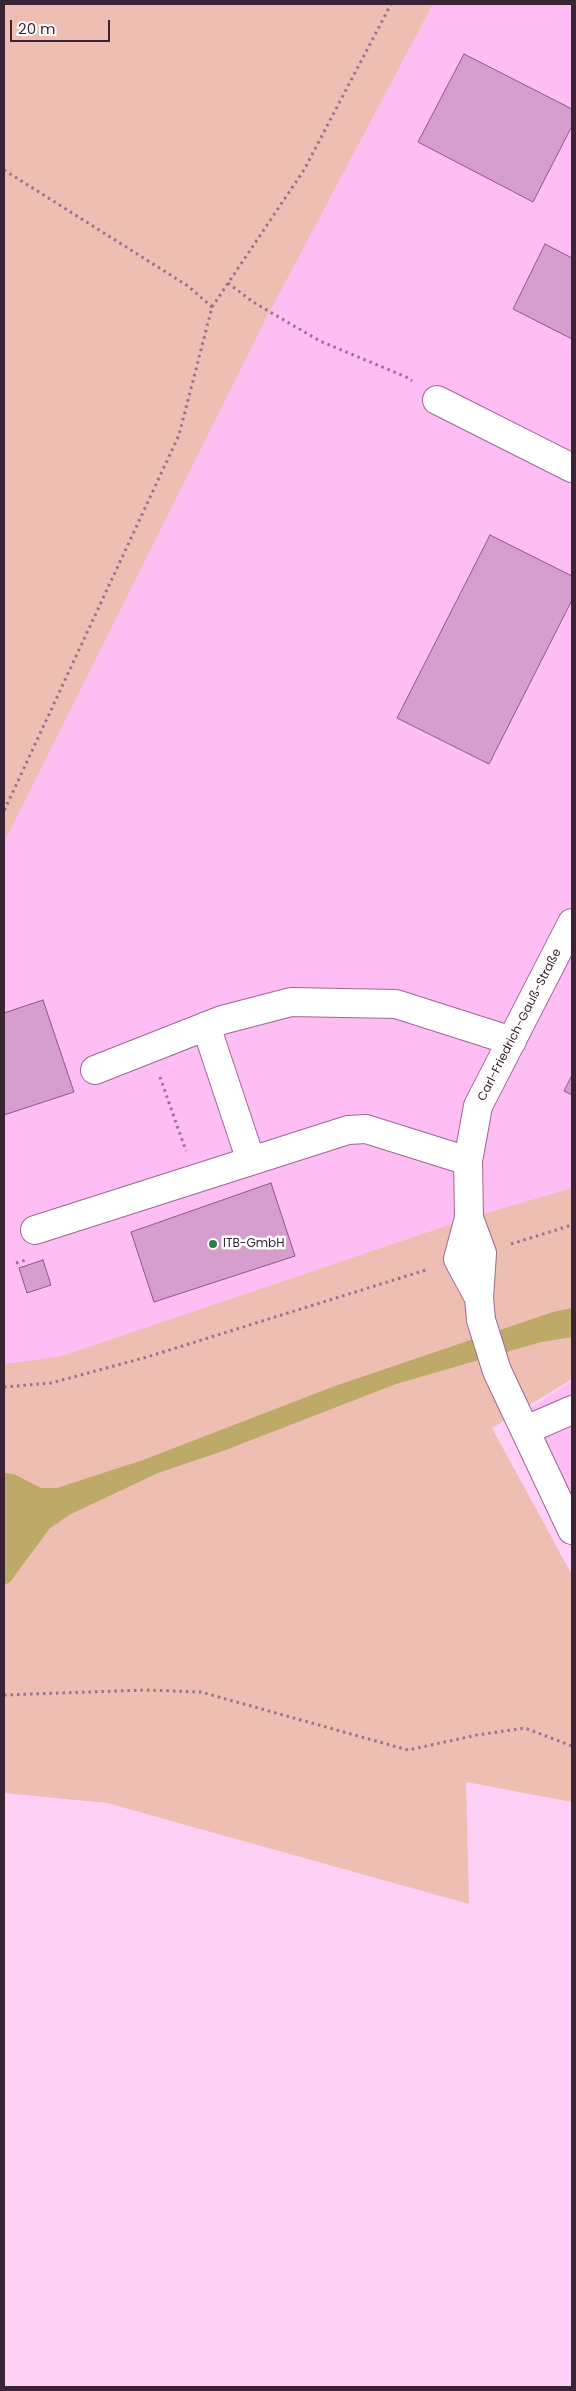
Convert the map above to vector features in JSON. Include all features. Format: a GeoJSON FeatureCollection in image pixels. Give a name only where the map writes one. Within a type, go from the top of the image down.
{"type":"FeatureCollection","features":[{"type":"Feature","properties":{"kind":"street"},"geometry":{"type":"LineString","coordinates":[[437,400],[572,468]]}},
{"type":"Feature","properties":{"kind":"street","name":"Carl-Friedrich-Gauß-Straße"},"geometry":{"type":"LineString","coordinates":[[470,1256],[468,1161],[478,1106],[572,923]]}},
{"type":"Feature","properties":{"kind":"street"},"geometry":{"type":"LineString","coordinates":[[95,1070],[206,1026],[291,1002],[396,1004],[512,1040]]}},
{"type":"Feature","properties":{"kind":"street"},"geometry":{"type":"LineString","coordinates":[[206,1026],[251,1161]]}},
{"type":"Feature","properties":{"kind":"street"},"geometry":{"type":"LineString","coordinates":[[36,1230],[348,1130],[366,1129],[468,1161]]}},
{"type":"Feature","properties":{"kind":"street"},"geometry":{"type":"LineString","coordinates":[[470,1256],[480,1309],[497,1372],[572,1530]]}},
{"type":"Feature","properties":{"kind":"street"},"geometry":{"type":"LineString","coordinates":[[526,1430],[572,1410]]}},
{"type":"Feature","properties":{"kind":"path"},"geometry":{"type":"LineString","coordinates":[[4,811],[179,436],[212,307],[304,170],[391,4]]}},
{"type":"Feature","properties":{"kind":"path"},"geometry":{"type":"LineString","coordinates":[[4,170],[188,286],[212,307]]}},
{"type":"Feature","properties":{"kind":"path"},"geometry":{"type":"LineString","coordinates":[[228,283],[288,324],[320,341],[406,376],[437,400]]}},
{"type":"Feature","properties":{"kind":"path"},"geometry":{"type":"LineString","coordinates":[[150,1048],[196,1179]]}},
{"type":"Feature","properties":{"kind":"path"},"geometry":{"type":"LineString","coordinates":[[4,1387],[51,1383],[147,1357],[572,1225]]}},
{"type":"Feature","properties":{"kind":"path"},"geometry":{"type":"LineString","coordinates":[[4,1695],[145,1690],[201,1692],[408,1750],[478,1735],[525,1728],[572,1746]]}},
{"type":"Feature","properties":{"kind":"shaded area"},"geometry":{"type":"Polygon","coordinates":[[[4,4],[433,4],[268,315],[4,843],[4,4]]]}},
{"type":"Feature","properties":{"kind":"shaded area"},"geometry":{"type":"Polygon","coordinates":[[[433,4],[572,4],[572,1188],[469,1218],[62,1356],[4,1364],[4,843],[268,315],[433,4]]]}},
{"type":"Feature","properties":{"kind":"shaded area"},"geometry":{"type":"Polygon","coordinates":[[[572,1188],[572,1379],[492,1428],[572,1575],[572,1802],[466,1782],[469,1904],[107,1803],[4,1793],[4,1364],[62,1356],[469,1218],[572,1188]]]}},
{"type":"Feature","properties":{"kind":"shaded area"},"geometry":{"type":"Polygon","coordinates":[[[572,1308],[572,1337],[541,1342],[396,1384],[223,1451],[158,1473],[71,1514],[50,1528],[10,1582],[4,1585],[4,1473],[14,1474],[41,1488],[57,1488],[143,1460],[335,1386],[553,1312],[572,1308]]]}},
{"type":"Feature","properties":{"kind":"shaded area"},"geometry":{"type":"Polygon","coordinates":[[[572,1381],[572,1530],[519,1416],[572,1381]]]}},
{"type":"Feature","properties":{"kind":"building"},"geometry":{"type":"Polygon","coordinates":[[[464,54],[572,109],[572,126],[533,202],[418,142],[464,54]]]}},
{"type":"Feature","properties":{"kind":"building"},"geometry":{"type":"Polygon","coordinates":[[[545,244],[572,258],[572,339],[513,309],[545,244]]]}},
{"type":"Feature","properties":{"kind":"building"},"geometry":{"type":"Polygon","coordinates":[[[490,535],[572,576],[572,600],[489,764],[397,718],[490,535]]]}},
{"type":"Feature","properties":{"kind":"building"},"geometry":{"type":"Polygon","coordinates":[[[43,1000],[74,1092],[4,1115],[4,1013],[43,1000]]]}},
{"type":"Feature","properties":{"kind":"building"},"geometry":{"type":"Polygon","coordinates":[[[572,1075],[572,1095],[564,1091],[572,1075]]]}},
{"type":"Feature","properties":{"kind":"building","name":"ITB-GmbH"},"geometry":{"type":"Polygon","coordinates":[[[271,1183],[295,1256],[154,1302],[131,1232],[271,1183]]]}},
{"type":"Feature","properties":{"kind":"building"},"geometry":{"type":"Polygon","coordinates":[[[43,1260],[51,1285],[27,1293],[19,1268],[43,1260]]]}},
{"type":"Feature","properties":{"kind":"place","name":"ITB-GmbH"},"geometry":{"type":"Point","coordinates":[213,1244]}}]}
